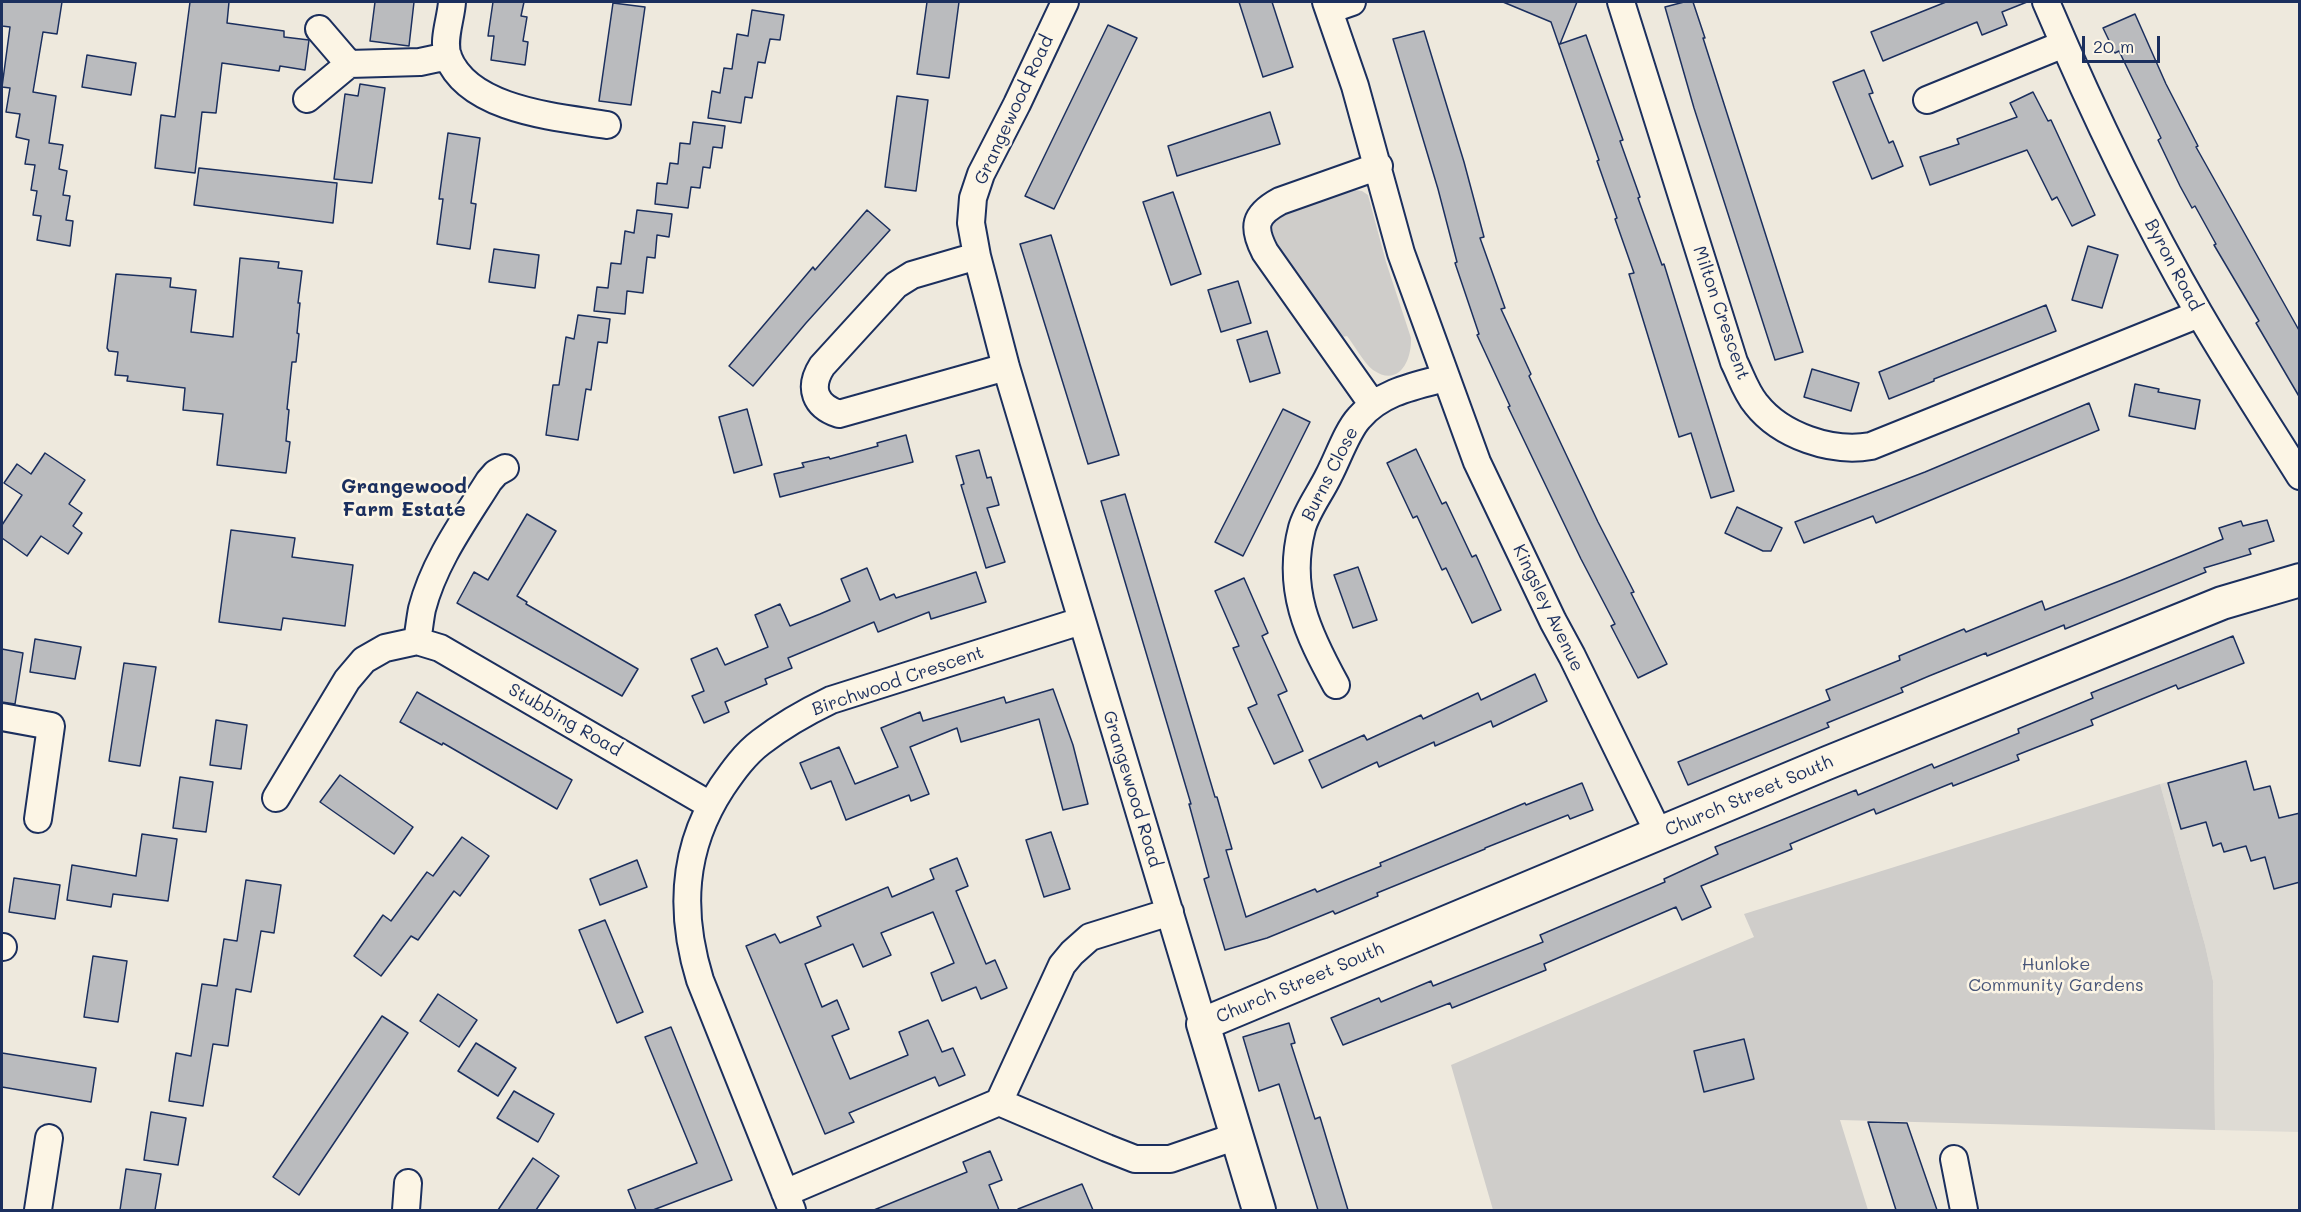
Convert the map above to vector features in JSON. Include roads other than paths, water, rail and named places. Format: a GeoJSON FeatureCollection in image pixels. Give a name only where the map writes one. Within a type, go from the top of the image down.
{"type":"FeatureCollection","features":[{"type":"Feature","properties":{"kind":"street"},"geometry":{"type":"LineString","coordinates":[[452,2],[446,37],[448,56],[464,79],[492,100],[521,110],[607,125]]}},
{"type":"Feature","properties":{"kind":"street","name":"Grangewood Road"},"geometry":{"type":"LineString","coordinates":[[1065,2],[981,174],[973,198],[971,223],[977,256],[1006,367],[1259,1210]]}},
{"type":"Feature","properties":{"kind":"street","name":"Milton Crescent"},"geometry":{"type":"LineString","coordinates":[[1621,2],[1734,362],[1756,405],[1781,426],[1802,437],[1826,444],[1858,448],[1871,446],[2199,314]]}},
{"type":"Feature","properties":{"kind":"street","name":"Byron Road"},"geometry":{"type":"LineString","coordinates":[[2046,2],[2111,147],[2199,314],[2300,476]]}},
{"type":"Feature","properties":{"kind":"street","name":"Kingsley Avenue"},"geometry":{"type":"LineString","coordinates":[[1336,4],[1355,86],[1379,166],[1401,253],[1477,462],[1659,834]]}},
{"type":"Feature","properties":{"kind":"street"},"geometry":{"type":"LineString","coordinates":[[320,29],[349,64]]}},
{"type":"Feature","properties":{"kind":"street"},"geometry":{"type":"LineString","coordinates":[[1927,100],[2064,44]]}},
{"type":"Feature","properties":{"kind":"street"},"geometry":{"type":"LineString","coordinates":[[307,99],[349,64],[420,62],[448,56]]}},
{"type":"Feature","properties":{"kind":"street"},"geometry":{"type":"LineString","coordinates":[[1379,166],[1280,201],[1266,209],[1257,221],[1257,237],[1265,252],[1373,405],[1397,391],[1445,378]]}},
{"type":"Feature","properties":{"kind":"street"},"geometry":{"type":"LineString","coordinates":[[977,256],[912,275],[896,285],[822,366],[816,380],[818,402],[827,410],[839,414],[1006,367]]}},
{"type":"Feature","properties":{"kind":"street","name":"Burns Close"},"geometry":{"type":"LineString","coordinates":[[1336,686],[1303,618],[1297,556],[1303,526],[1358,419],[1373,405]]}},
{"type":"Feature","properties":{"kind":"street"},"geometry":{"type":"LineString","coordinates":[[276,798],[347,680],[363,660],[385,648],[417,641],[423,609],[434,576],[456,534],[489,481],[505,468]]}},
{"type":"Feature","properties":{"kind":"street","name":"Church Street South"},"geometry":{"type":"LineString","coordinates":[[1203,1024],[2222,603],[2300,580]]}},
{"type":"Feature","properties":{"kind":"street","name":"Birchwood Crescent"},"geometry":{"type":"LineString","coordinates":[[789,1202],[700,980],[691,949],[686,900],[689,869],[698,833],[710,805],[733,771],[759,743],[798,716],[831,700],[1081,621]]}},
{"type":"Feature","properties":{"kind":"street","name":"Stubbing Road"},"geometry":{"type":"LineString","coordinates":[[417,641],[440,648],[710,805]]}},
{"type":"Feature","properties":{"kind":"street"},"geometry":{"type":"LineString","coordinates":[[2,717],[51,726],[38,819]]}},
{"type":"Feature","properties":{"kind":"street"},"geometry":{"type":"LineString","coordinates":[[789,1202],[999,1102],[1062,965],[1072,952],[1090,937],[1170,912]]}},
{"type":"Feature","properties":{"kind":"street"},"geometry":{"type":"LineString","coordinates":[[999,1102],[1136,1158],[1170,1159],[1237,1136]]}},
{"type":"Feature","properties":{"kind":"street"},"geometry":{"type":"LineString","coordinates":[[38,1210],[49,1138]]}},
{"type":"Feature","properties":{"kind":"street"},"geometry":{"type":"LineString","coordinates":[[1954,1159],[1964,1210]]}},
{"type":"Feature","properties":{"kind":"street"},"geometry":{"type":"LineString","coordinates":[[406,1210],[408,1183]]}},
{"type":"Feature","properties":{"kind":"district","name":"Grangewood Farm Estate"},"geometry":{"type":"Point","coordinates":[404,498]}},
{"type":"Feature","properties":{"kind":"park label","name":"Hunloke Community Gardens"},"geometry":{"type":"Point","coordinates":[2056,974]}}]}
